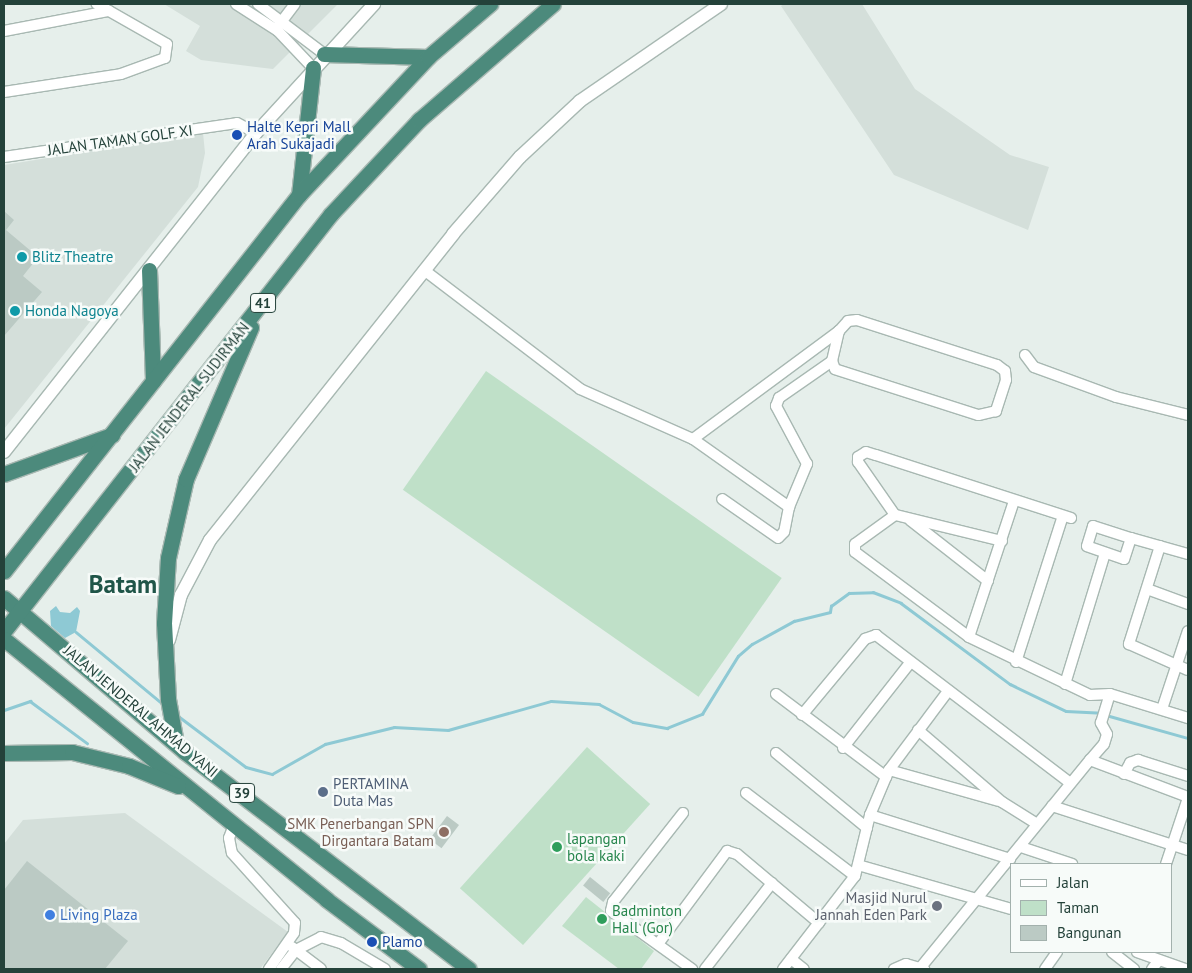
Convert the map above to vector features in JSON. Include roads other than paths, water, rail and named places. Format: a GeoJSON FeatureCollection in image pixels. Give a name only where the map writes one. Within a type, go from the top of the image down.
{"type":"FeatureCollection","features":[{"type":"Feature","properties":{"kind":"highway","name":"41"},"geometry":{"type":"LineString","coordinates":[[4,571],[299,195],[428,57],[490,4]]}},
{"type":"Feature","properties":{"kind":"highway","name":"JALAN JENDERAL SUDIRMAN"},"geometry":{"type":"LineString","coordinates":[[4,631],[257,311],[331,214],[419,120],[553,4]]}},
{"type":"Feature","properties":{"kind":"highway"},"geometry":{"type":"LineString","coordinates":[[324,54],[428,57]]}},
{"type":"Feature","properties":{"kind":"highway"},"geometry":{"type":"LineString","coordinates":[[299,195],[312,68]]}},
{"type":"Feature","properties":{"kind":"highway"},"geometry":{"type":"LineString","coordinates":[[149,270],[153,381]]}},
{"type":"Feature","properties":{"kind":"highway"},"geometry":{"type":"LineString","coordinates":[[170,771],[180,748],[169,706],[164,598],[176,517],[202,438],[257,311]]}},
{"type":"Feature","properties":{"kind":"highway"},"geometry":{"type":"LineString","coordinates":[[4,474],[112,435]]}},
{"type":"Feature","properties":{"kind":"highway","name":"JALAN JENDERAL AHMAD YANI"},"geometry":{"type":"LineString","coordinates":[[4,598],[21,610],[180,748],[469,969]]}},
{"type":"Feature","properties":{"kind":"highway","name":"JALAN JENDERAL AHMAD YANI"},"geometry":{"type":"LineString","coordinates":[[4,638],[170,771],[234,825],[419,969]]}},
{"type":"Feature","properties":{"kind":"highway"},"geometry":{"type":"LineString","coordinates":[[4,753],[44,750],[93,756],[159,777],[198,796]]}},
{"type":"Feature","properties":{"kind":"street"},"geometry":{"type":"LineString","coordinates":[[4,92],[121,74],[165,58],[167,44],[98,4]]}},
{"type":"Feature","properties":{"kind":"street"},"geometry":{"type":"LineString","coordinates":[[236,4],[275,29],[312,68]]}},
{"type":"Feature","properties":{"kind":"street"},"geometry":{"type":"LineString","coordinates":[[258,4],[284,21],[324,54]]}},
{"type":"Feature","properties":{"kind":"street"},"geometry":{"type":"LineString","coordinates":[[275,29],[284,21],[295,4]]}},
{"type":"Feature","properties":{"kind":"street"},"geometry":{"type":"LineString","coordinates":[[4,452],[256,133],[324,54],[374,4]]}},
{"type":"Feature","properties":{"kind":"street"},"geometry":{"type":"LineString","coordinates":[[167,660],[180,595],[210,540],[424,270],[520,157],[558,120],[609,78],[721,4]]}},
{"type":"Feature","properties":{"kind":"street"},"geometry":{"type":"LineString","coordinates":[[4,31],[109,11]]}},
{"type":"Feature","properties":{"kind":"street"},"geometry":{"type":"LineString","coordinates":[[4,21],[14,28]]}},
{"type":"Feature","properties":{"kind":"street","name":"JALAN TAMAN GOLF XI"},"geometry":{"type":"LineString","coordinates":[[4,157],[237,123],[256,133]]}},
{"type":"Feature","properties":{"kind":"street"},"geometry":{"type":"LineString","coordinates":[[424,270],[580,390],[694,439],[790,507]]}},
{"type":"Feature","properties":{"kind":"street"},"geometry":{"type":"LineString","coordinates":[[694,439],[839,331],[848,321],[857,320],[997,365],[1005,371],[1006,380],[996,411],[978,415],[835,369],[832,360],[839,331]]}},
{"type":"Feature","properties":{"kind":"street"},"geometry":{"type":"LineString","coordinates":[[1025,355],[1034,367],[1116,397],[1188,415]]}},
{"type":"Feature","properties":{"kind":"street"},"geometry":{"type":"LineString","coordinates":[[722,499],[778,538],[789,519],[790,507],[807,464],[776,406],[779,398],[832,360]]}},
{"type":"Feature","properties":{"kind":"street"},"geometry":{"type":"LineString","coordinates":[[1002,541],[948,525],[910,520],[895,515],[858,462],[862,454],[876,455],[1067,517],[1016,662]]}},
{"type":"Feature","properties":{"kind":"street"},"geometry":{"type":"LineString","coordinates":[[969,637],[1014,500]]}},
{"type":"Feature","properties":{"kind":"street"},"geometry":{"type":"LineString","coordinates":[[895,515],[855,544],[855,552],[969,637],[1016,662],[1090,695],[1109,696],[1162,709],[1188,718]]}},
{"type":"Feature","properties":{"kind":"street"},"geometry":{"type":"LineString","coordinates":[[910,520],[988,582]]}},
{"type":"Feature","properties":{"kind":"street"},"geometry":{"type":"LineString","coordinates":[[1131,538],[1124,559],[1087,546],[1094,526],[1188,554]]}},
{"type":"Feature","properties":{"kind":"street"},"geometry":{"type":"LineString","coordinates":[[1160,546],[1129,644],[1188,670]]}},
{"type":"Feature","properties":{"kind":"street"},"geometry":{"type":"LineString","coordinates":[[1065,684],[1105,553]]}},
{"type":"Feature","properties":{"kind":"street"},"geometry":{"type":"LineString","coordinates":[[1147,590],[1188,604]]}},
{"type":"Feature","properties":{"kind":"street"},"geometry":{"type":"LineString","coordinates":[[1162,709],[1188,632]]}},
{"type":"Feature","properties":{"kind":"street"},"geometry":{"type":"LineString","coordinates":[[802,715],[871,636],[881,638],[910,663],[1069,782]]}},
{"type":"Feature","properties":{"kind":"street"},"geometry":{"type":"LineString","coordinates":[[843,748],[910,663]]}},
{"type":"Feature","properties":{"kind":"street"},"geometry":{"type":"LineString","coordinates":[[783,969],[855,876],[870,814],[887,773],[948,691]]}},
{"type":"Feature","properties":{"kind":"street"},"geometry":{"type":"LineString","coordinates":[[776,694],[843,748],[887,773],[1002,802]]}},
{"type":"Feature","properties":{"kind":"street"},"geometry":{"type":"LineString","coordinates":[[894,969],[906,964],[922,968],[976,898],[1021,846],[1069,782],[1104,744],[1107,734],[1101,723],[1109,696]]}},
{"type":"Feature","properties":{"kind":"street"},"geometry":{"type":"LineString","coordinates":[[918,730],[1002,802],[1037,824]]}},
{"type":"Feature","properties":{"kind":"street"},"geometry":{"type":"LineString","coordinates":[[776,753],[868,828]]}},
{"type":"Feature","properties":{"kind":"street"},"geometry":{"type":"LineString","coordinates":[[1090,760],[1188,798],[1166,863]]}},
{"type":"Feature","properties":{"kind":"street"},"geometry":{"type":"LineString","coordinates":[[1124,774],[1130,763],[1138,760],[1188,776]]}},
{"type":"Feature","properties":{"kind":"street"},"geometry":{"type":"LineString","coordinates":[[746,793],[855,876]]}},
{"type":"Feature","properties":{"kind":"street"},"geometry":{"type":"LineString","coordinates":[[1052,806],[1188,850]]}},
{"type":"Feature","properties":{"kind":"street"},"geometry":{"type":"LineString","coordinates":[[683,813],[611,908],[612,914],[692,969]]}},
{"type":"Feature","properties":{"kind":"street"},"geometry":{"type":"LineString","coordinates":[[870,814],[1010,859]]}},
{"type":"Feature","properties":{"kind":"street"},"geometry":{"type":"LineString","coordinates":[[234,825],[229,838],[232,854],[293,917],[296,929],[268,969]]}},
{"type":"Feature","properties":{"kind":"street"},"geometry":{"type":"LineString","coordinates":[[1021,846],[1067,863]]}},
{"type":"Feature","properties":{"kind":"street"},"geometry":{"type":"LineString","coordinates":[[658,944],[722,854],[737,854],[819,923]]}},
{"type":"Feature","properties":{"kind":"street"},"geometry":{"type":"LineString","coordinates":[[858,865],[1010,909]]}},
{"type":"Feature","properties":{"kind":"street"},"geometry":{"type":"LineString","coordinates":[[705,969],[772,883]]}},
{"type":"Feature","properties":{"kind":"street"},"geometry":{"type":"LineString","coordinates":[[281,969],[296,950],[314,939],[328,938],[385,969]]}},
{"type":"Feature","properties":{"kind":"street"},"geometry":{"type":"LineString","coordinates":[[287,943],[321,969]]}},
{"type":"Feature","properties":{"kind":"street"},"geometry":{"type":"LineString","coordinates":[[1045,969],[1056,953]]}},
{"type":"Feature","properties":{"kind":"street"},"geometry":{"type":"LineString","coordinates":[[1113,953],[1134,969]]}},
{"type":"Feature","properties":{"kind":"street"},"geometry":{"type":"LineString","coordinates":[[1140,953],[1185,969]]}},
{"type":"Feature","properties":{"kind":"street"},"geometry":{"type":"LineString","coordinates":[[791,959],[804,969]]}},
{"type":"Feature","properties":{"kind":"street"},"geometry":{"type":"LineString","coordinates":[[1152,969],[1159,960]]}},
{"type":"Feature","properties":{"kind":"water"},"geometry":{"type":"Polygon","coordinates":[[[56,606],[60,612],[70,613],[77,607],[80,611],[76,632],[65,638],[51,626],[50,611],[56,606]]]}},
{"type":"Feature","properties":{"kind":"waterway"},"geometry":{"type":"LineString","coordinates":[[177,715],[246,767],[272,774],[325,744],[394,727],[448,730],[551,701],[599,704],[633,722],[667,728],[702,714],[738,656],[752,644],[794,621],[830,612],[831,606],[849,593],[873,592],[901,603],[1010,684],[1066,711],[1101,713]]}},
{"type":"Feature","properties":{"kind":"waterway"},"geometry":{"type":"LineString","coordinates":[[76,632],[163,704]]}},
{"type":"Feature","properties":{"kind":"waterway"},"geometry":{"type":"LineString","coordinates":[[4,710],[30,701],[87,743]]}},
{"type":"Feature","properties":{"kind":"waterway"},"geometry":{"type":"LineString","coordinates":[[1106,715],[1188,738]]}},
{"type":"Feature","properties":{"kind":"place","name":"Halte Kepri Mall Arah Sukajadi"},"geometry":{"type":"Point","coordinates":[237,135]}},
{"type":"Feature","properties":{"kind":"place","name":"Blitz Theatre"},"geometry":{"type":"Point","coordinates":[22,257]}},
{"type":"Feature","properties":{"kind":"place","name":"Honda Nagoya"},"geometry":{"type":"Point","coordinates":[15,311]}},
{"type":"Feature","properties":{"kind":"place","name":"PERTAMINA Duta Mas"},"geometry":{"type":"Point","coordinates":[323,792]}},
{"type":"Feature","properties":{"kind":"place","name":"SMK Penerbangan SPN Dirgantara Batam"},"geometry":{"type":"Point","coordinates":[444,832]}},
{"type":"Feature","properties":{"kind":"place","name":"lapangan bola kaki"},"geometry":{"type":"Point","coordinates":[557,847]}},
{"type":"Feature","properties":{"kind":"place","name":"Masjid Nurul Jannah Eden Park"},"geometry":{"type":"Point","coordinates":[937,906]}},
{"type":"Feature","properties":{"kind":"place","name":"Living Plaza"},"geometry":{"type":"Point","coordinates":[50,915]}},
{"type":"Feature","properties":{"kind":"place","name":"Badminton Hall (Gor)"},"geometry":{"type":"Point","coordinates":[602,919]}},
{"type":"Feature","properties":{"kind":"place","name":"Plamo"},"geometry":{"type":"Point","coordinates":[372,942]}},
{"type":"Feature","properties":{"kind":"district","name":"Batam"},"geometry":{"type":"Point","coordinates":[123,584]}}]}
